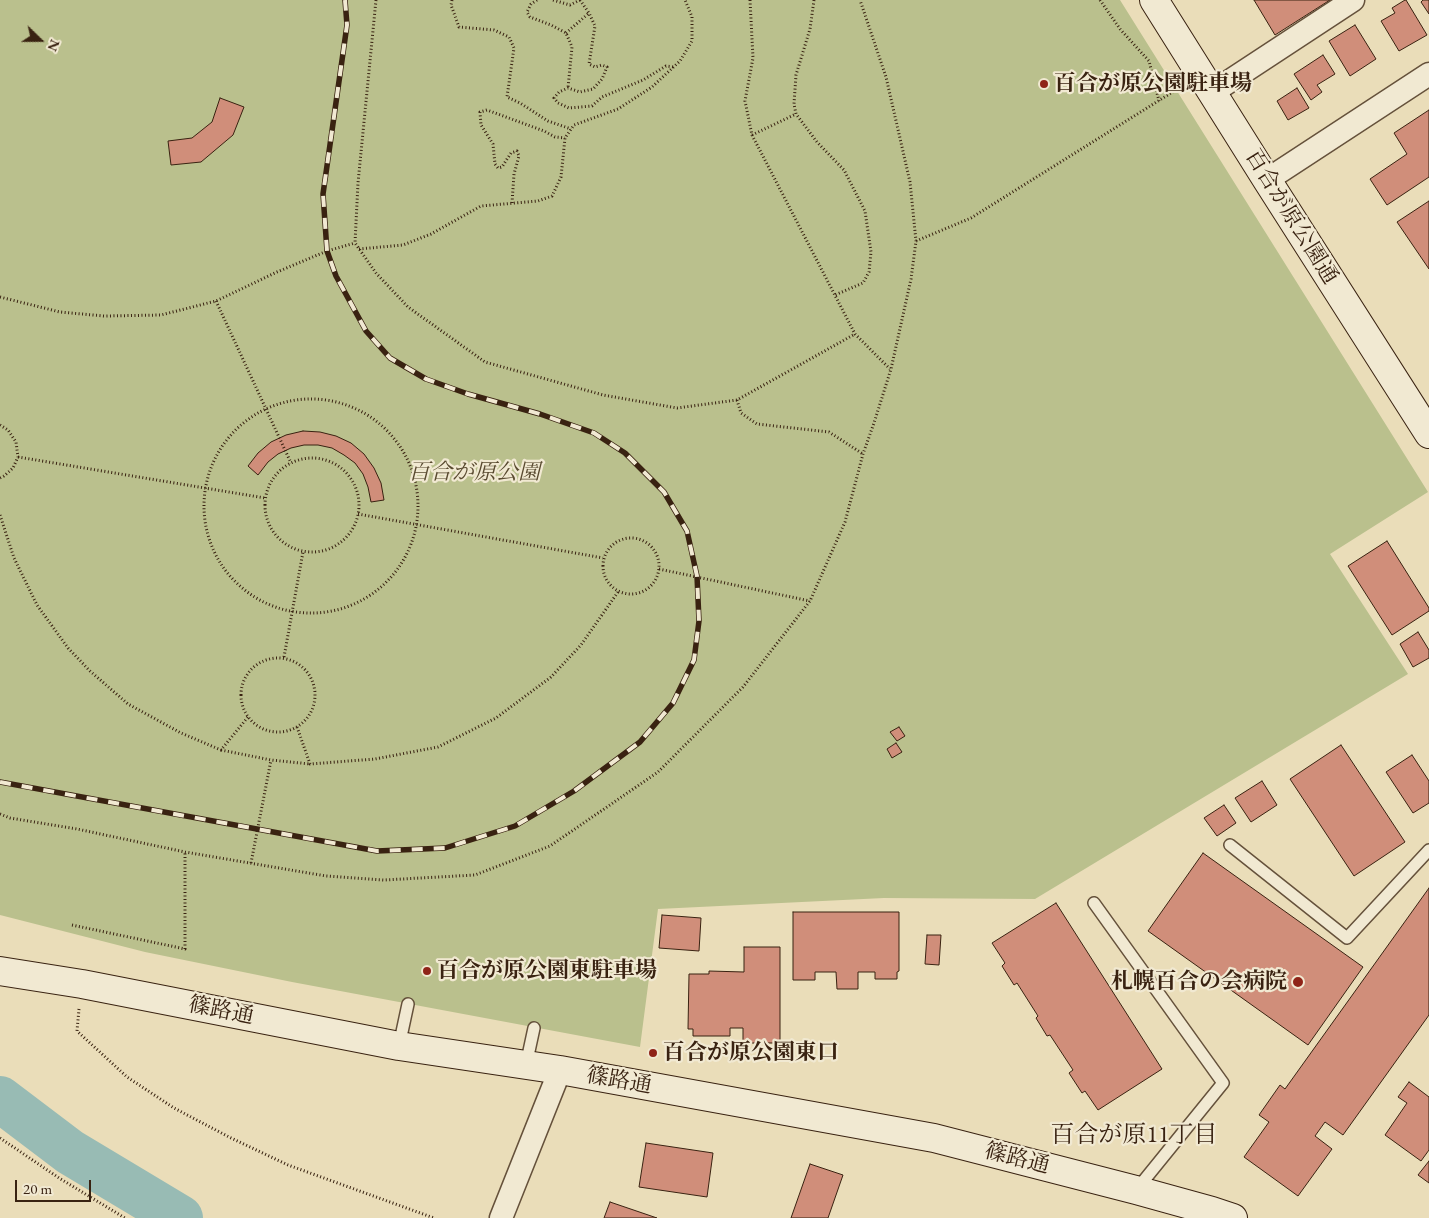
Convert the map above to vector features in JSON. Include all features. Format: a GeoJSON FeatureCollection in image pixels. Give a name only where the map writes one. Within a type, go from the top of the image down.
{"type":"FeatureCollection","features":[{"type":"Feature","properties":{"kind":"street","name":"百合が原公園通"},"geometry":{"type":"LineString","coordinates":[[1154,0],[1429,434]]}},
{"type":"Feature","properties":{"kind":"street"},"geometry":{"type":"LineString","coordinates":[[1207,83],[1353,0]]}},
{"type":"Feature","properties":{"kind":"street"},"geometry":{"type":"LineString","coordinates":[[1267,180],[1429,74]]}},
{"type":"Feature","properties":{"kind":"street","name":"篠路通"},"geometry":{"type":"LineString","coordinates":[[0,971],[82,984],[399,1046],[560,1070],[934,1138],[1212,1210],[1233,1218]]}},
{"type":"Feature","properties":{"kind":"street"},"geometry":{"type":"LineString","coordinates":[[501,1218],[560,1070]]}},
{"type":"Feature","properties":{"kind":"lane"},"geometry":{"type":"LineString","coordinates":[[1230,845],[1347,938],[1428,852]]}},
{"type":"Feature","properties":{"kind":"lane"},"geometry":{"type":"LineString","coordinates":[[1094,902],[1223,1083],[1136,1190]]}},
{"type":"Feature","properties":{"kind":"lane"},"geometry":{"type":"LineString","coordinates":[[399,1046],[408,1004]]}},
{"type":"Feature","properties":{"kind":"lane"},"geometry":{"type":"LineString","coordinates":[[526,1066],[534,1028]]}},
{"type":"Feature","properties":{"kind":"path"},"geometry":{"type":"LineString","coordinates":[[376,0],[358,183],[355,243],[376,273],[408,307],[485,362],[603,395],[677,408],[737,400],[855,334]]}},
{"type":"Feature","properties":{"kind":"path"},"geometry":{"type":"LineString","coordinates":[[452,0],[451,5],[459,27],[494,30],[509,37],[514,48],[506,97],[520,103],[548,121],[571,129]]}},
{"type":"Feature","properties":{"kind":"path"},"geometry":{"type":"LineString","coordinates":[[536,0],[527,12],[530,17],[566,33],[572,47],[568,88]]}},
{"type":"Feature","properties":{"kind":"path"},"geometry":{"type":"LineString","coordinates":[[553,0],[570,5],[580,0],[595,26],[590,64],[595,67],[602,65],[607,67],[602,78],[593,89],[580,92],[568,88],[559,92],[554,98],[558,104],[569,108],[592,106],[602,97],[642,80],[666,66],[674,67]]}},
{"type":"Feature","properties":{"kind":"path"},"geometry":{"type":"LineString","coordinates":[[359,249],[403,245],[431,234],[481,206],[538,201],[552,196],[561,177],[565,138],[574,125],[618,109],[652,87],[680,61],[692,40],[692,17],[685,0]]}},
{"type":"Feature","properties":{"kind":"path"},"geometry":{"type":"LineString","coordinates":[[750,0],[753,58],[745,101],[752,135],[855,334],[891,370]]}},
{"type":"Feature","properties":{"kind":"path"},"geometry":{"type":"LineString","coordinates":[[814,0],[810,29],[796,76],[794,104],[796,114],[817,142],[844,170],[865,211],[871,252],[869,272],[862,283],[835,295]]}},
{"type":"Feature","properties":{"kind":"path"},"geometry":{"type":"LineString","coordinates":[[0,814],[10,818],[77,829],[185,852],[326,876],[384,880],[448,877],[475,875],[550,846],[658,772],[743,687],[810,601],[845,522],[863,454],[891,370],[911,280],[916,241],[910,182],[886,76],[860,0]]}},
{"type":"Feature","properties":{"kind":"path"},"geometry":{"type":"LineString","coordinates":[[1100,0],[1120,29],[1149,61],[1159,101]]}},
{"type":"Feature","properties":{"kind":"path"},"geometry":{"type":"LineString","coordinates":[[566,33],[589,13]]}},
{"type":"Feature","properties":{"kind":"path"},"geometry":{"type":"LineString","coordinates":[[916,241],[971,218],[1159,101],[1207,83]]}},
{"type":"Feature","properties":{"kind":"path"},"geometry":{"type":"LineString","coordinates":[[512,203],[514,174],[519,156],[517,151],[511,153],[502,167],[498,168],[495,164],[493,144],[481,125],[480,112],[487,110],[544,131],[555,137],[565,138]]}},
{"type":"Feature","properties":{"kind":"path"},"geometry":{"type":"LineString","coordinates":[[752,135],[796,114]]}},
{"type":"Feature","properties":{"kind":"path"},"geometry":{"type":"LineString","coordinates":[[0,296],[60,312],[104,316],[161,315],[216,301],[327,251],[355,243]]}},
{"type":"Feature","properties":{"kind":"path"},"geometry":{"type":"LineString","coordinates":[[216,301],[291,463]]}},
{"type":"Feature","properties":{"kind":"path"},"geometry":{"type":"LineString","coordinates":[[307,398],[328,400],[368,414],[385,428],[399,444],[409,462],[416,482],[418,504],[416,525],[410,545],[401,564],[388,580],[372,594],[354,604],[334,610],[313,613],[292,611],[272,606],[254,596],[238,584],[224,568],[214,550],[207,530],[204,509],[206,488],[211,468],[220,450],[233,433],[248,419],[286,401],[307,398]]}},
{"type":"Feature","properties":{"kind":"path"},"geometry":{"type":"LineString","coordinates":[[737,400],[741,413],[758,424],[828,432],[863,454]]}},
{"type":"Feature","properties":{"kind":"path"},"geometry":{"type":"LineString","coordinates":[[0,426],[8,430],[16,442],[18,457],[13,468],[0,478]]}},
{"type":"Feature","properties":{"kind":"path"},"geometry":{"type":"LineString","coordinates":[[18,457],[265,498]]}},
{"type":"Feature","properties":{"kind":"path"},"geometry":{"type":"LineString","coordinates":[[305,458],[320,458],[335,464],[346,473],[355,485],[359,500],[358,514],[353,529],[344,540],[332,549],[318,552],[303,552],[289,548],[269,527],[265,513],[265,498],[270,484],[279,472],[291,463],[305,458]]}},
{"type":"Feature","properties":{"kind":"path"},"geometry":{"type":"LineString","coordinates":[[358,514],[603,558]]}},
{"type":"Feature","properties":{"kind":"path"},"geometry":{"type":"LineString","coordinates":[[0,515],[14,558],[37,604],[68,648],[90,671],[128,704],[181,733],[221,750],[271,760],[310,764],[375,759],[438,747],[496,718],[550,677],[581,645],[618,592]]}},
{"type":"Feature","properties":{"kind":"path"},"geometry":{"type":"LineString","coordinates":[[636,537],[654,549],[658,555],[659,569],[655,582],[645,592],[631,595],[618,592],[608,584],[602,572],[603,558],[610,546],[622,538],[636,537]]}},
{"type":"Feature","properties":{"kind":"path"},"geometry":{"type":"LineString","coordinates":[[284,657],[303,552]]}},
{"type":"Feature","properties":{"kind":"path"},"geometry":{"type":"LineString","coordinates":[[659,569],[810,601]]}},
{"type":"Feature","properties":{"kind":"path"},"geometry":{"type":"LineString","coordinates":[[284,657],[298,663],[309,673],[315,687],[315,702],[309,716],[297,727],[284,732],[270,731],[258,726],[248,717],[242,703],[241,689],[246,675],[256,664],[269,658],[284,657]]}},
{"type":"Feature","properties":{"kind":"path"},"geometry":{"type":"LineString","coordinates":[[221,750],[248,717]]}},
{"type":"Feature","properties":{"kind":"path"},"geometry":{"type":"LineString","coordinates":[[297,727],[310,764]]}},
{"type":"Feature","properties":{"kind":"path"},"geometry":{"type":"LineString","coordinates":[[251,863],[271,760]]}},
{"type":"Feature","properties":{"kind":"path"},"geometry":{"type":"LineString","coordinates":[[72,925],[185,949],[185,852]]}},
{"type":"Feature","properties":{"kind":"path"},"geometry":{"type":"LineString","coordinates":[[82,984],[76,1031],[127,1077],[174,1108],[288,1165],[434,1218]]}},
{"type":"Feature","properties":{"kind":"path"},"geometry":{"type":"LineString","coordinates":[[0,1138],[59,1178],[125,1218]]}},
{"type":"Feature","properties":{"kind":"green space","name":"百合が原公園"},"geometry":{"type":"Polygon","coordinates":[[[0,0],[1120,0],[1428,492],[1330,554],[1408,674],[1035,899],[884,898],[658,909],[640,1047],[292,982],[145,952],[0,915],[0,0]]]}},
{"type":"Feature","properties":{"kind":"building"},"geometry":{"type":"Polygon","coordinates":[[[1254,0],[1330,0],[1275,35],[1254,0]]]}},
{"type":"Feature","properties":{"kind":"building"},"geometry":{"type":"Polygon","coordinates":[[[1405,0],[1427,35],[1399,51],[1381,21],[1395,13],[1392,8],[1405,0]]]}},
{"type":"Feature","properties":{"kind":"building"},"geometry":{"type":"Polygon","coordinates":[[[1429,0],[1429,14],[1421,2],[1429,0]]]}},
{"type":"Feature","properties":{"kind":"building"},"geometry":{"type":"Polygon","coordinates":[[[1355,25],[1376,59],[1350,76],[1329,41],[1355,25]]]}},
{"type":"Feature","properties":{"kind":"building"},"geometry":{"type":"Polygon","coordinates":[[[1323,55],[1335,74],[1317,85],[1322,92],[1311,100],[1294,74],[1323,55]]]}},
{"type":"Feature","properties":{"kind":"building"},"geometry":{"type":"Polygon","coordinates":[[[1297,88],[1309,108],[1288,120],[1277,101],[1297,88]]]}},
{"type":"Feature","properties":{"kind":"building"},"geometry":{"type":"Polygon","coordinates":[[[220,98],[244,107],[233,135],[201,162],[171,165],[168,141],[192,138],[212,122],[220,98]]]}},
{"type":"Feature","properties":{"kind":"building"},"geometry":{"type":"Polygon","coordinates":[[[1429,110],[1429,177],[1387,205],[1370,179],[1407,154],[1394,133],[1429,110]]]}},
{"type":"Feature","properties":{"kind":"building"},"geometry":{"type":"Polygon","coordinates":[[[1429,201],[1429,269],[1397,222],[1429,201]]]}},
{"type":"Feature","properties":{"kind":"building"},"geometry":{"type":"Polygon","coordinates":[[[303,431],[320,432],[336,436],[351,443],[364,454],[374,468],[381,483],[384,500],[371,502],[363,474],[355,463],[332,448],[304,445],[291,448],[278,454],[268,462],[258,475],[248,466],[258,453],[271,442],[286,435],[303,431]]]}},
{"type":"Feature","properties":{"kind":"building"},"geometry":{"type":"Polygon","coordinates":[[[1387,541],[1429,608],[1429,611],[1392,635],[1348,566],[1387,541]]]}},
{"type":"Feature","properties":{"kind":"building"},"geometry":{"type":"Polygon","coordinates":[[[1418,632],[1429,650],[1429,658],[1413,667],[1400,644],[1418,632]]]}},
{"type":"Feature","properties":{"kind":"building"},"geometry":{"type":"Polygon","coordinates":[[[899,727],[905,736],[897,741],[890,732],[899,727]]]}},
{"type":"Feature","properties":{"kind":"building"},"geometry":{"type":"Polygon","coordinates":[[[896,743],[902,752],[892,758],[887,749],[896,743]]]}},
{"type":"Feature","properties":{"kind":"building"},"geometry":{"type":"Polygon","coordinates":[[[1341,745],[1405,842],[1354,876],[1290,779],[1341,745]]]}},
{"type":"Feature","properties":{"kind":"building"},"geometry":{"type":"Polygon","coordinates":[[[1412,755],[1429,781],[1429,803],[1413,813],[1386,772],[1412,755]]]}},
{"type":"Feature","properties":{"kind":"building"},"geometry":{"type":"Polygon","coordinates":[[[1262,781],[1277,805],[1251,822],[1235,798],[1262,781]]]}},
{"type":"Feature","properties":{"kind":"building"},"geometry":{"type":"Polygon","coordinates":[[[1224,805],[1236,823],[1217,836],[1204,818],[1224,805]]]}},
{"type":"Feature","properties":{"kind":"building"},"geometry":{"type":"Polygon","coordinates":[[[1203,853],[1363,967],[1308,1045],[1148,931],[1203,853]]]}},
{"type":"Feature","properties":{"kind":"building"},"geometry":{"type":"Polygon","coordinates":[[[1429,888],[1429,1015],[1343,1135],[1325,1122],[1315,1136],[1332,1149],[1298,1196],[1244,1157],[1269,1122],[1259,1115],[1280,1085],[1285,1089],[1429,888]]]}},
{"type":"Feature","properties":{"kind":"building"},"geometry":{"type":"Polygon","coordinates":[[[1056,903],[1162,1069],[1098,1110],[1085,1091],[1082,1093],[1069,1073],[1073,1070],[1050,1035],[1047,1036],[1036,1018],[1038,1016],[1017,983],[1014,985],[1002,966],[1005,963],[992,943],[1056,903]]]}},
{"type":"Feature","properties":{"kind":"building"},"geometry":{"type":"Polygon","coordinates":[[[793,912],[899,912],[899,971],[897,972],[897,979],[875,979],[875,972],[858,972],[858,989],[837,989],[836,972],[815,972],[815,980],[793,980],[793,912]]]}},
{"type":"Feature","properties":{"kind":"building"},"geometry":{"type":"Polygon","coordinates":[[[662,915],[701,918],[699,951],[659,948],[662,915]]]}},
{"type":"Feature","properties":{"kind":"building"},"geometry":{"type":"Polygon","coordinates":[[[927,935],[941,935],[939,965],[925,964],[927,935]]]}},
{"type":"Feature","properties":{"kind":"building"},"geometry":{"type":"Polygon","coordinates":[[[744,947],[780,947],[780,1043],[743,1043],[743,1028],[730,1028],[730,1036],[693,1036],[693,1029],[688,1029],[689,974],[709,974],[709,971],[744,972],[744,947]]]}},
{"type":"Feature","properties":{"kind":"building"},"geometry":{"type":"Polygon","coordinates":[[[1409,1082],[1429,1097],[1429,1150],[1421,1161],[1385,1135],[1407,1103],[1398,1097],[1409,1082]]]}},
{"type":"Feature","properties":{"kind":"building"},"geometry":{"type":"Polygon","coordinates":[[[646,1143],[713,1153],[707,1197],[639,1187],[646,1143]]]}},
{"type":"Feature","properties":{"kind":"building"},"geometry":{"type":"Polygon","coordinates":[[[1429,1161],[1429,1183],[1418,1175],[1429,1161]]]}},
{"type":"Feature","properties":{"kind":"building"},"geometry":{"type":"Polygon","coordinates":[[[810,1164],[843,1175],[828,1218],[791,1218],[810,1164]]]}},
{"type":"Feature","properties":{"kind":"building"},"geometry":{"type":"Polygon","coordinates":[[[610,1202],[657,1218],[604,1218],[610,1202]]]}},
{"type":"Feature","properties":{"kind":"waterway"},"geometry":{"type":"LineString","coordinates":[[0,1099],[70,1152],[180,1218]]}},
{"type":"Feature","properties":{"kind":"railway"},"geometry":{"type":"LineString","coordinates":[[0,782],[377,851],[445,848],[515,826],[574,791],[640,742],[673,703],[694,660],[699,621],[697,576],[687,531],[664,492],[625,453],[594,433],[540,414],[468,394],[426,379],[390,358],[366,331],[336,276],[327,251],[323,194],[347,25],[345,0]]}},
{"type":"Feature","properties":{"kind":"place","name":"百合が原公園駐車場"},"geometry":{"type":"Point","coordinates":[1044,84]}},
{"type":"Feature","properties":{"kind":"place","name":"百合が原公園東駐車場"},"geometry":{"type":"Point","coordinates":[427,971]}},
{"type":"Feature","properties":{"kind":"place","name":"札幌百合の会病院"},"geometry":{"type":"Point","coordinates":[1298,982]}},
{"type":"Feature","properties":{"kind":"place","name":"百合が原公園東口"},"geometry":{"type":"Point","coordinates":[653,1053]}},
{"type":"Feature","properties":{"kind":"district","name":"百合が原11丁目"},"geometry":{"type":"Point","coordinates":[1134,1135]}}]}
